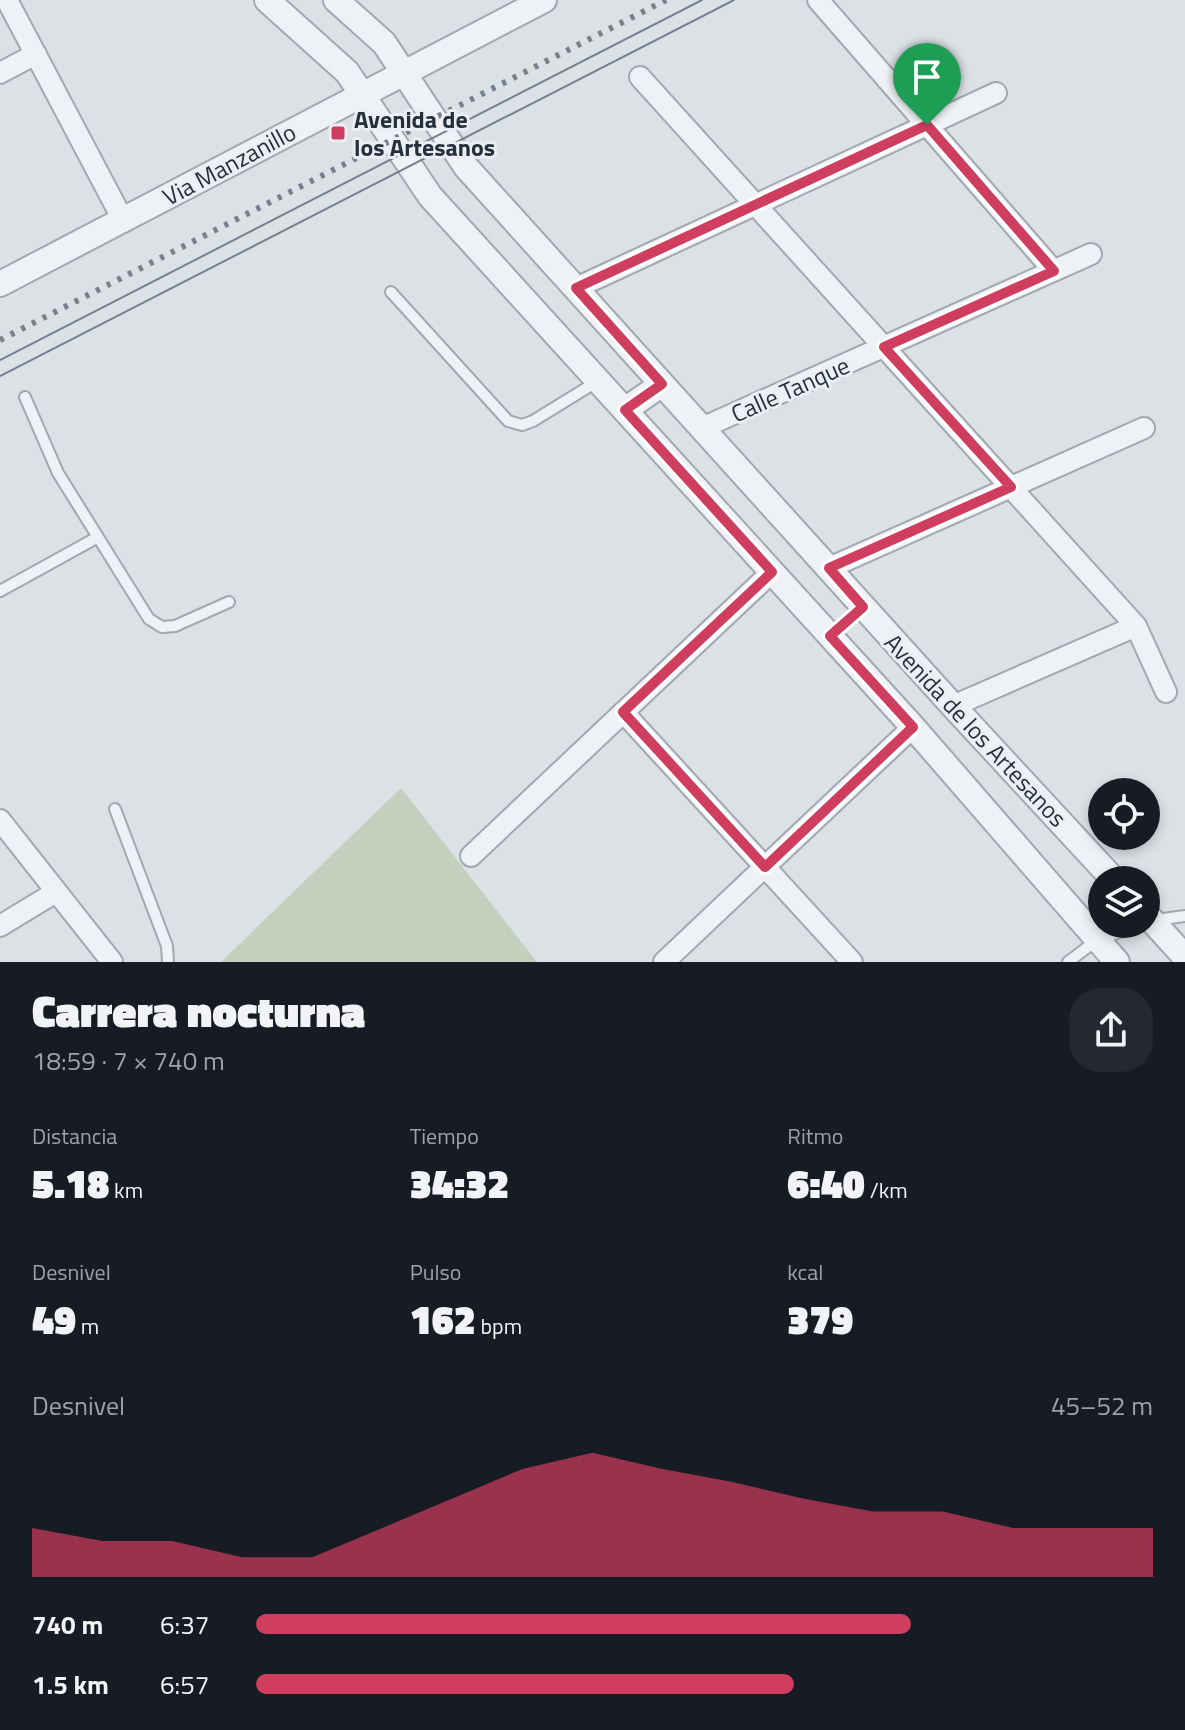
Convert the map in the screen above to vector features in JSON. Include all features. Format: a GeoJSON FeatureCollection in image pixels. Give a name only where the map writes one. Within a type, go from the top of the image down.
{"type":"FeatureCollection","features":[{"type":"Feature","properties":{"kind":"street"},"geometry":{"type":"LineString","coordinates":[[7,0],[123,220]]}},
{"type":"Feature","properties":{"kind":"street","name":"Avenida de los Artesanos"},"geometry":{"type":"LineString","coordinates":[[267,0],[347,72],[430,196],[913,727],[1117,962]]}},
{"type":"Feature","properties":{"kind":"street","name":"Avenida de los Artesanos"},"geometry":{"type":"LineString","coordinates":[[336,0],[384,43],[466,167],[1101,866]]}},
{"type":"Feature","properties":{"kind":"street","name":"Via Manzanillo"},"geometry":{"type":"LineString","coordinates":[[0,284],[544,0]]}},
{"type":"Feature","properties":{"kind":"street"},"geometry":{"type":"LineString","coordinates":[[818,0],[1054,271]]}},
{"type":"Feature","properties":{"kind":"street"},"geometry":{"type":"LineString","coordinates":[[0,73],[36,54]]}},
{"type":"Feature","properties":{"kind":"street"},"geometry":{"type":"LineString","coordinates":[[640,77],[1136,626],[1166,692]]}},
{"type":"Feature","properties":{"kind":"street"},"geometry":{"type":"LineString","coordinates":[[576,288],[996,93]]}},
{"type":"Feature","properties":{"kind":"street","name":"Calle Tanque"},"geometry":{"type":"LineString","coordinates":[[702,428],[1091,254]]}},
{"type":"Feature","properties":{"kind":"street"},"geometry":{"type":"LineString","coordinates":[[625,410],[662,384]]}},
{"type":"Feature","properties":{"kind":"street"},"geometry":{"type":"LineString","coordinates":[[829,568],[1144,428]]}},
{"type":"Feature","properties":{"kind":"street"},"geometry":{"type":"LineString","coordinates":[[471,856],[772,572]]}},
{"type":"Feature","properties":{"kind":"street"},"geometry":{"type":"LineString","coordinates":[[830,636],[863,607]]}},
{"type":"Feature","properties":{"kind":"street"},"geometry":{"type":"LineString","coordinates":[[953,706],[1136,626]]}},
{"type":"Feature","properties":{"kind":"street"},"geometry":{"type":"LineString","coordinates":[[623,712],[852,962]]}},
{"type":"Feature","properties":{"kind":"street"},"geometry":{"type":"LineString","coordinates":[[664,962],[913,727]]}},
{"type":"Feature","properties":{"kind":"street"},"geometry":{"type":"LineString","coordinates":[[0,820],[112,962]]}},
{"type":"Feature","properties":{"kind":"street"},"geometry":{"type":"LineString","coordinates":[[0,926],[56,892]]}},
{"type":"Feature","properties":{"kind":"street"},"geometry":{"type":"LineString","coordinates":[[1160,933],[1185,957]]}},
{"type":"Feature","properties":{"kind":"lane"},"geometry":{"type":"LineString","coordinates":[[391,292],[508,421],[522,425],[533,421],[598,381]]}},
{"type":"Feature","properties":{"kind":"lane"},"geometry":{"type":"LineString","coordinates":[[25,397],[58,473],[149,619],[162,627],[175,626],[229,602]]}},
{"type":"Feature","properties":{"kind":"lane"},"geometry":{"type":"LineString","coordinates":[[0,591],[98,537]]}},
{"type":"Feature","properties":{"kind":"lane"},"geometry":{"type":"LineString","coordinates":[[115,809],[167,946],[168,962]]}},
{"type":"Feature","properties":{"kind":"lane"},"geometry":{"type":"LineString","coordinates":[[1160,919],[1185,916]]}},
{"type":"Feature","properties":{"kind":"lane"},"geometry":{"type":"LineString","coordinates":[[1068,962],[1102,938]]}},
{"type":"Feature","properties":{"kind":"green space"},"geometry":{"type":"Polygon","coordinates":[[[401,788],[537,962],[221,962],[401,788]]]}},
{"type":"Feature","properties":{"kind":"tram line"},"geometry":{"type":"LineString","coordinates":[[0,360],[702,0]]}},
{"type":"Feature","properties":{"kind":"tram line"},"geometry":{"type":"LineString","coordinates":[[0,376],[734,0]]}},
{"type":"Feature","properties":{"kind":"railway"},"geometry":{"type":"LineString","coordinates":[[0,340],[666,0]]}},
{"type":"Feature","properties":{"kind":"place","name":"Avenida de los Artesanos"},"geometry":{"type":"Point","coordinates":[338,133]}},
{"type":"Feature","properties":{"kind":"route"},"geometry":{"type":"LineString","coordinates":[[927,125],[1054,271],[884,347],[1011,487],[829,568],[863,607],[830,636],[913,727],[765,867],[623,712],[772,572],[625,410],[662,384],[576,288],[927,125]]}}]}
